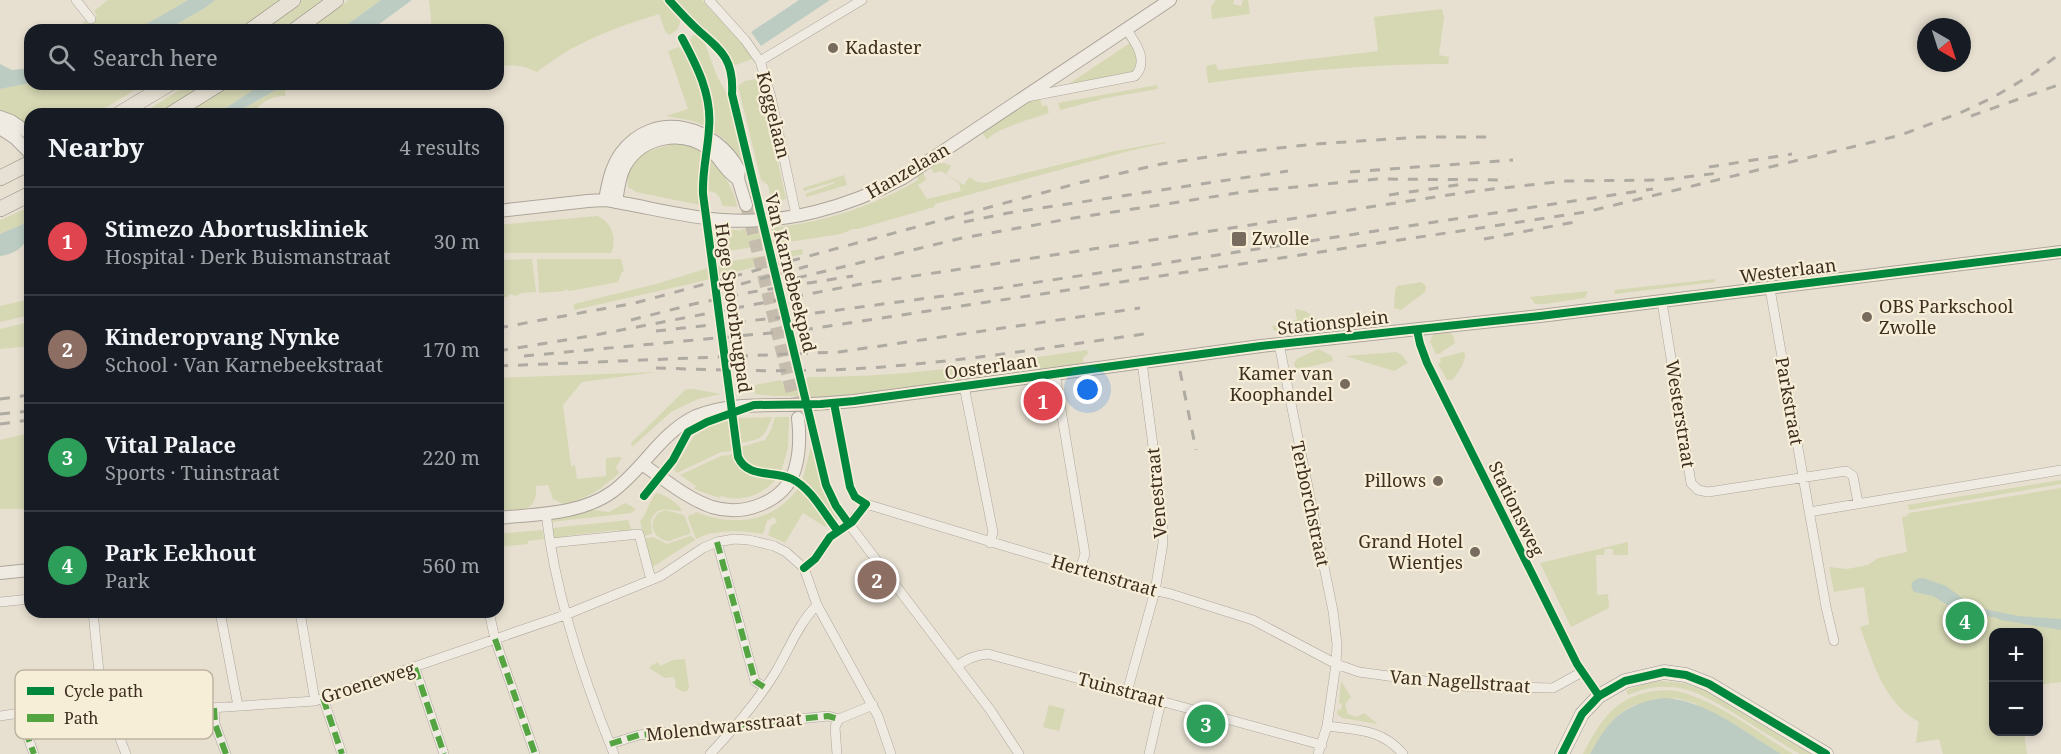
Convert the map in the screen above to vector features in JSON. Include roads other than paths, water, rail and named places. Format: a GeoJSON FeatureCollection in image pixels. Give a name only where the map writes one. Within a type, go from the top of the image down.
{"type":"FeatureCollection","features":[{"type":"Feature","properties":{"kind":"main road"},"geometry":{"type":"LineString","coordinates":[[259,24],[293,0]]}},
{"type":"Feature","properties":{"kind":"main road"},"geometry":{"type":"LineString","coordinates":[[303,24],[336,0]]}},
{"type":"Feature","properties":{"kind":"main road"},"geometry":{"type":"LineString","coordinates":[[129,108],[159,90]]}},
{"type":"Feature","properties":{"kind":"main road"},"geometry":{"type":"LineString","coordinates":[[181,108],[209,90]]}},
{"type":"Feature","properties":{"kind":"main road"},"geometry":{"type":"LineString","coordinates":[[0,178],[24,166]]}},
{"type":"Feature","properties":{"kind":"main road"},"geometry":{"type":"LineString","coordinates":[[0,209],[24,197]]}},
{"type":"Feature","properties":{"kind":"main road"},"geometry":{"type":"LineString","coordinates":[[1562,754],[1582,714],[1599,696],[1619,684],[1664,672],[1686,675],[1718,688],[1826,754]]}},
{"type":"Feature","properties":{"kind":"street"},"geometry":{"type":"LineString","coordinates":[[76,0],[91,19]]}},
{"type":"Feature","properties":{"kind":"street"},"geometry":{"type":"LineString","coordinates":[[709,0],[745,39],[760,61]]}},
{"type":"Feature","properties":{"kind":"street","name":"Koggelaan"},"geometry":{"type":"LineString","coordinates":[[796,215],[771,97],[760,61],[862,0]]}},
{"type":"Feature","properties":{"kind":"street","name":"Hanzelaan"},"geometry":{"type":"LineString","coordinates":[[504,210],[588,201],[611,201],[720,220],[771,219],[839,205],[875,193],[929,161],[1170,0]]}},
{"type":"Feature","properties":{"kind":"street"},"geometry":{"type":"LineString","coordinates":[[1025,97],[1135,76],[1141,65],[1140,51],[1126,29]]}},
{"type":"Feature","properties":{"kind":"street"},"geometry":{"type":"LineString","coordinates":[[0,117],[24,130]]}},
{"type":"Feature","properties":{"kind":"street"},"geometry":{"type":"LineString","coordinates":[[0,128],[24,147]]}},
{"type":"Feature","properties":{"kind":"street"},"geometry":{"type":"LineString","coordinates":[[611,201],[612,171],[622,152],[637,138],[661,128],[692,129],[712,138],[723,147],[739,170],[738,179],[746,205]]}},
{"type":"Feature","properties":{"kind":"street","name":"Westerlaan"},"geometry":{"type":"LineString","coordinates":[[1519,319],[2061,252]]}},
{"type":"Feature","properties":{"kind":"street","name":"Parkstraat"},"geometry":{"type":"LineString","coordinates":[[1770,289],[1834,641]]}},
{"type":"Feature","properties":{"kind":"street","name":"Westerstraat"},"geometry":{"type":"LineString","coordinates":[[1662,302],[1691,483],[1698,490],[1708,492],[1803,479]]}},
{"type":"Feature","properties":{"kind":"street","name":"Stationsplein"},"geometry":{"type":"LineString","coordinates":[[1146,361],[1279,344],[1519,319]]}},
{"type":"Feature","properties":{"kind":"street","name":"Stationsweg"},"geometry":{"type":"LineString","coordinates":[[1417,330],[1427,363],[1582,672],[1599,696]]}},
{"type":"Feature","properties":{"kind":"street","name":"Terborchstraat"},"geometry":{"type":"LineString","coordinates":[[1279,344],[1333,611],[1337,644],[1327,726],[1320,749]]}},
{"type":"Feature","properties":{"kind":"street","name":"Oosterlaan"},"geometry":{"type":"LineString","coordinates":[[504,517],[579,507],[602,498],[619,486],[642,464],[657,445],[680,425],[699,415],[718,409],[754,405],[834,403],[1146,361]]}},
{"type":"Feature","properties":{"kind":"street","name":"Venestraat"},"geometry":{"type":"LineString","coordinates":[[1127,692],[1161,561],[1163,525],[1146,361]]}},
{"type":"Feature","properties":{"kind":"street"},"geometry":{"type":"LineString","coordinates":[[1055,374],[1085,554],[1080,569]]}},
{"type":"Feature","properties":{"kind":"street"},"geometry":{"type":"LineString","coordinates":[[964,386],[993,532],[990,543]]}},
{"type":"Feature","properties":{"kind":"street"},"geometry":{"type":"LineString","coordinates":[[834,403],[850,488],[855,497],[866,504],[849,524],[991,711],[1019,754]]}},
{"type":"Feature","properties":{"kind":"street"},"geometry":{"type":"LineString","coordinates":[[642,464],[687,494],[710,506],[724,510],[757,507],[772,499],[784,488],[795,470],[799,447],[798,418]]}},
{"type":"Feature","properties":{"kind":"street"},"geometry":{"type":"LineString","coordinates":[[1809,512],[2061,470]]}},
{"type":"Feature","properties":{"kind":"street"},"geometry":{"type":"LineString","coordinates":[[1803,479],[1846,471],[1853,476],[1858,503]]}},
{"type":"Feature","properties":{"kind":"street","name":"Hertenstraat"},"geometry":{"type":"LineString","coordinates":[[866,504],[990,543],[1233,612],[1253,620],[1336,664]]}},
{"type":"Feature","properties":{"kind":"street"},"geometry":{"type":"LineString","coordinates":[[546,513],[565,615],[614,754]]}},
{"type":"Feature","properties":{"kind":"street"},"geometry":{"type":"LineString","coordinates":[[550,543],[639,534],[651,580]]}},
{"type":"Feature","properties":{"kind":"street","name":"Groeneweg"},"geometry":{"type":"LineString","coordinates":[[214,708],[319,700],[565,615],[651,580],[703,548],[717,542],[734,539],[774,546],[799,563],[807,574],[817,605]]}},
{"type":"Feature","properties":{"kind":"street"},"geometry":{"type":"LineString","coordinates":[[717,542],[755,681],[764,687]]}},
{"type":"Feature","properties":{"kind":"street"},"geometry":{"type":"LineString","coordinates":[[0,573],[24,571]]}},
{"type":"Feature","properties":{"kind":"street"},"geometry":{"type":"LineString","coordinates":[[0,602],[24,600]]}},
{"type":"Feature","properties":{"kind":"street"},"geometry":{"type":"LineString","coordinates":[[710,754],[736,726],[774,675],[807,615],[817,605],[873,705],[891,754]]}},
{"type":"Feature","properties":{"kind":"street"},"geometry":{"type":"LineString","coordinates":[[94,618],[102,670]]}},
{"type":"Feature","properties":{"kind":"street"},"geometry":{"type":"LineString","coordinates":[[221,618],[238,706]]}},
{"type":"Feature","properties":{"kind":"street"},"geometry":{"type":"LineString","coordinates":[[301,618],[319,700],[342,754]]}},
{"type":"Feature","properties":{"kind":"street"},"geometry":{"type":"LineString","coordinates":[[490,618],[495,639],[535,754]]}},
{"type":"Feature","properties":{"kind":"street","name":"Tuinstraat"},"geometry":{"type":"LineString","coordinates":[[957,666],[966,659],[988,654],[1161,701],[1320,749]]}},
{"type":"Feature","properties":{"kind":"street","name":"Van Nagellstraat"},"geometry":{"type":"LineString","coordinates":[[1336,664],[1349,670],[1392,678],[1476,687],[1553,688],[1582,672]]}},
{"type":"Feature","properties":{"kind":"street"},"geometry":{"type":"LineString","coordinates":[[415,668],[444,754]]}},
{"type":"Feature","properties":{"kind":"street"},"geometry":{"type":"LineString","coordinates":[[1149,754],[1161,701]]}},
{"type":"Feature","properties":{"kind":"street","name":"Molendwarsstraat"},"geometry":{"type":"LineString","coordinates":[[610,744],[639,735],[828,716],[839,719],[873,705]]}},
{"type":"Feature","properties":{"kind":"street"},"geometry":{"type":"LineString","coordinates":[[214,708],[215,724],[226,754]]}},
{"type":"Feature","properties":{"kind":"street","name":"Groeneweg"},"geometry":{"type":"LineString","coordinates":[[0,716],[15,714]]}},
{"type":"Feature","properties":{"kind":"street"},"geometry":{"type":"LineString","coordinates":[[837,754],[835,727],[839,719]]}},
{"type":"Feature","properties":{"kind":"street"},"geometry":{"type":"LineString","coordinates":[[1327,726],[1378,734],[1393,742],[1403,754]]}},
{"type":"Feature","properties":{"kind":"street"},"geometry":{"type":"LineString","coordinates":[[28,739],[34,754]]}},
{"type":"Feature","properties":{"kind":"street"},"geometry":{"type":"LineString","coordinates":[[120,739],[126,754]]}},
{"type":"Feature","properties":{"kind":"tunnel"},"geometry":{"type":"LineString","coordinates":[[746,205],[798,418]]}},
{"type":"Feature","properties":{"kind":"railway"},"geometry":{"type":"LineString","coordinates":[[524,356],[802,330],[1586,212],[1901,135],[1992,98],[2031,75],[2061,53]]}},
{"type":"Feature","properties":{"kind":"railway"},"geometry":{"type":"LineString","coordinates":[[1971,116],[2061,84]]}},
{"type":"Feature","properties":{"kind":"railway"},"geometry":{"type":"LineString","coordinates":[[504,327],[635,303],[1079,183],[1161,164],[1315,144],[1421,137],[1495,137]]}},
{"type":"Feature","properties":{"kind":"railway"},"geometry":{"type":"LineString","coordinates":[[1709,167],[1792,154]]}},
{"type":"Feature","properties":{"kind":"railway"},"geometry":{"type":"LineString","coordinates":[[1350,172],[1513,160]]}},
{"type":"Feature","properties":{"kind":"railway"},"geometry":{"type":"LineString","coordinates":[[964,222],[1008,213],[1288,171]]}},
{"type":"Feature","properties":{"kind":"railway"},"geometry":{"type":"LineString","coordinates":[[504,350],[590,336],[861,284],[1475,191],[1566,181],[1661,180],[1719,173]]}},
{"type":"Feature","properties":{"kind":"railway"},"geometry":{"type":"LineString","coordinates":[[797,278],[962,238],[1244,192],[1377,179],[1508,180]]}},
{"type":"Feature","properties":{"kind":"railway"},"geometry":{"type":"LineString","coordinates":[[1389,195],[1464,184]]}},
{"type":"Feature","properties":{"kind":"railway"},"geometry":{"type":"LineString","coordinates":[[656,331],[966,293],[1653,189]]}},
{"type":"Feature","properties":{"kind":"railway"},"geometry":{"type":"LineString","coordinates":[[1484,239],[1580,221]]}},
{"type":"Feature","properties":{"kind":"railway"},"geometry":{"type":"LineString","coordinates":[[741,284],[808,266]]}},
{"type":"Feature","properties":{"kind":"railway"},"geometry":{"type":"LineString","coordinates":[[689,305],[752,292],[853,276]]}},
{"type":"Feature","properties":{"kind":"railway"},"geometry":{"type":"LineString","coordinates":[[631,320],[698,303]]}},
{"type":"Feature","properties":{"kind":"railway"},"geometry":{"type":"LineString","coordinates":[[504,366],[839,352],[1140,308]]}},
{"type":"Feature","properties":{"kind":"railway"},"geometry":{"type":"LineString","coordinates":[[656,368],[840,370],[971,358],[1144,334]]}},
{"type":"Feature","properties":{"kind":"railway"},"geometry":{"type":"LineString","coordinates":[[1180,371],[1196,450]]}},
{"type":"Feature","properties":{"kind":"railway"},"geometry":{"type":"LineString","coordinates":[[0,399],[24,396]]}},
{"type":"Feature","properties":{"kind":"railway"},"geometry":{"type":"LineString","coordinates":[[0,414],[24,412]]}},
{"type":"Feature","properties":{"kind":"railway"},"geometry":{"type":"LineString","coordinates":[[0,424],[24,421]]}},
{"type":"Feature","properties":{"kind":"place","name":"Kadaster"},"geometry":{"type":"Point","coordinates":[833,48]}},
{"type":"Feature","properties":{"kind":"place","name":"Zwolle"},"geometry":{"type":"Point","coordinates":[1239,239]}},
{"type":"Feature","properties":{"kind":"place","name":"OBS Parkschool Zwolle"},"geometry":{"type":"Point","coordinates":[1867,317]}},
{"type":"Feature","properties":{"kind":"place","name":"Kamer van Koophandel"},"geometry":{"type":"Point","coordinates":[1345,384]}},
{"type":"Feature","properties":{"kind":"place","name":"Stimezo Abortuskliniek"},"geometry":{"type":"Point","coordinates":[1043,401]}},
{"type":"Feature","properties":{"kind":"place","name":"Pillows"},"geometry":{"type":"Point","coordinates":[1438,481]}},
{"type":"Feature","properties":{"kind":"place","name":"Grand Hotel Wientjes"},"geometry":{"type":"Point","coordinates":[1475,552]}},
{"type":"Feature","properties":{"kind":"place","name":"Kinderopvang Nynke"},"geometry":{"type":"Point","coordinates":[877,580]}},
{"type":"Feature","properties":{"kind":"place","name":"Park Eekhout"},"geometry":{"type":"Point","coordinates":[1965,621]}},
{"type":"Feature","properties":{"kind":"place","name":"Vital Palace"},"geometry":{"type":"Point","coordinates":[1206,724]}}]}
